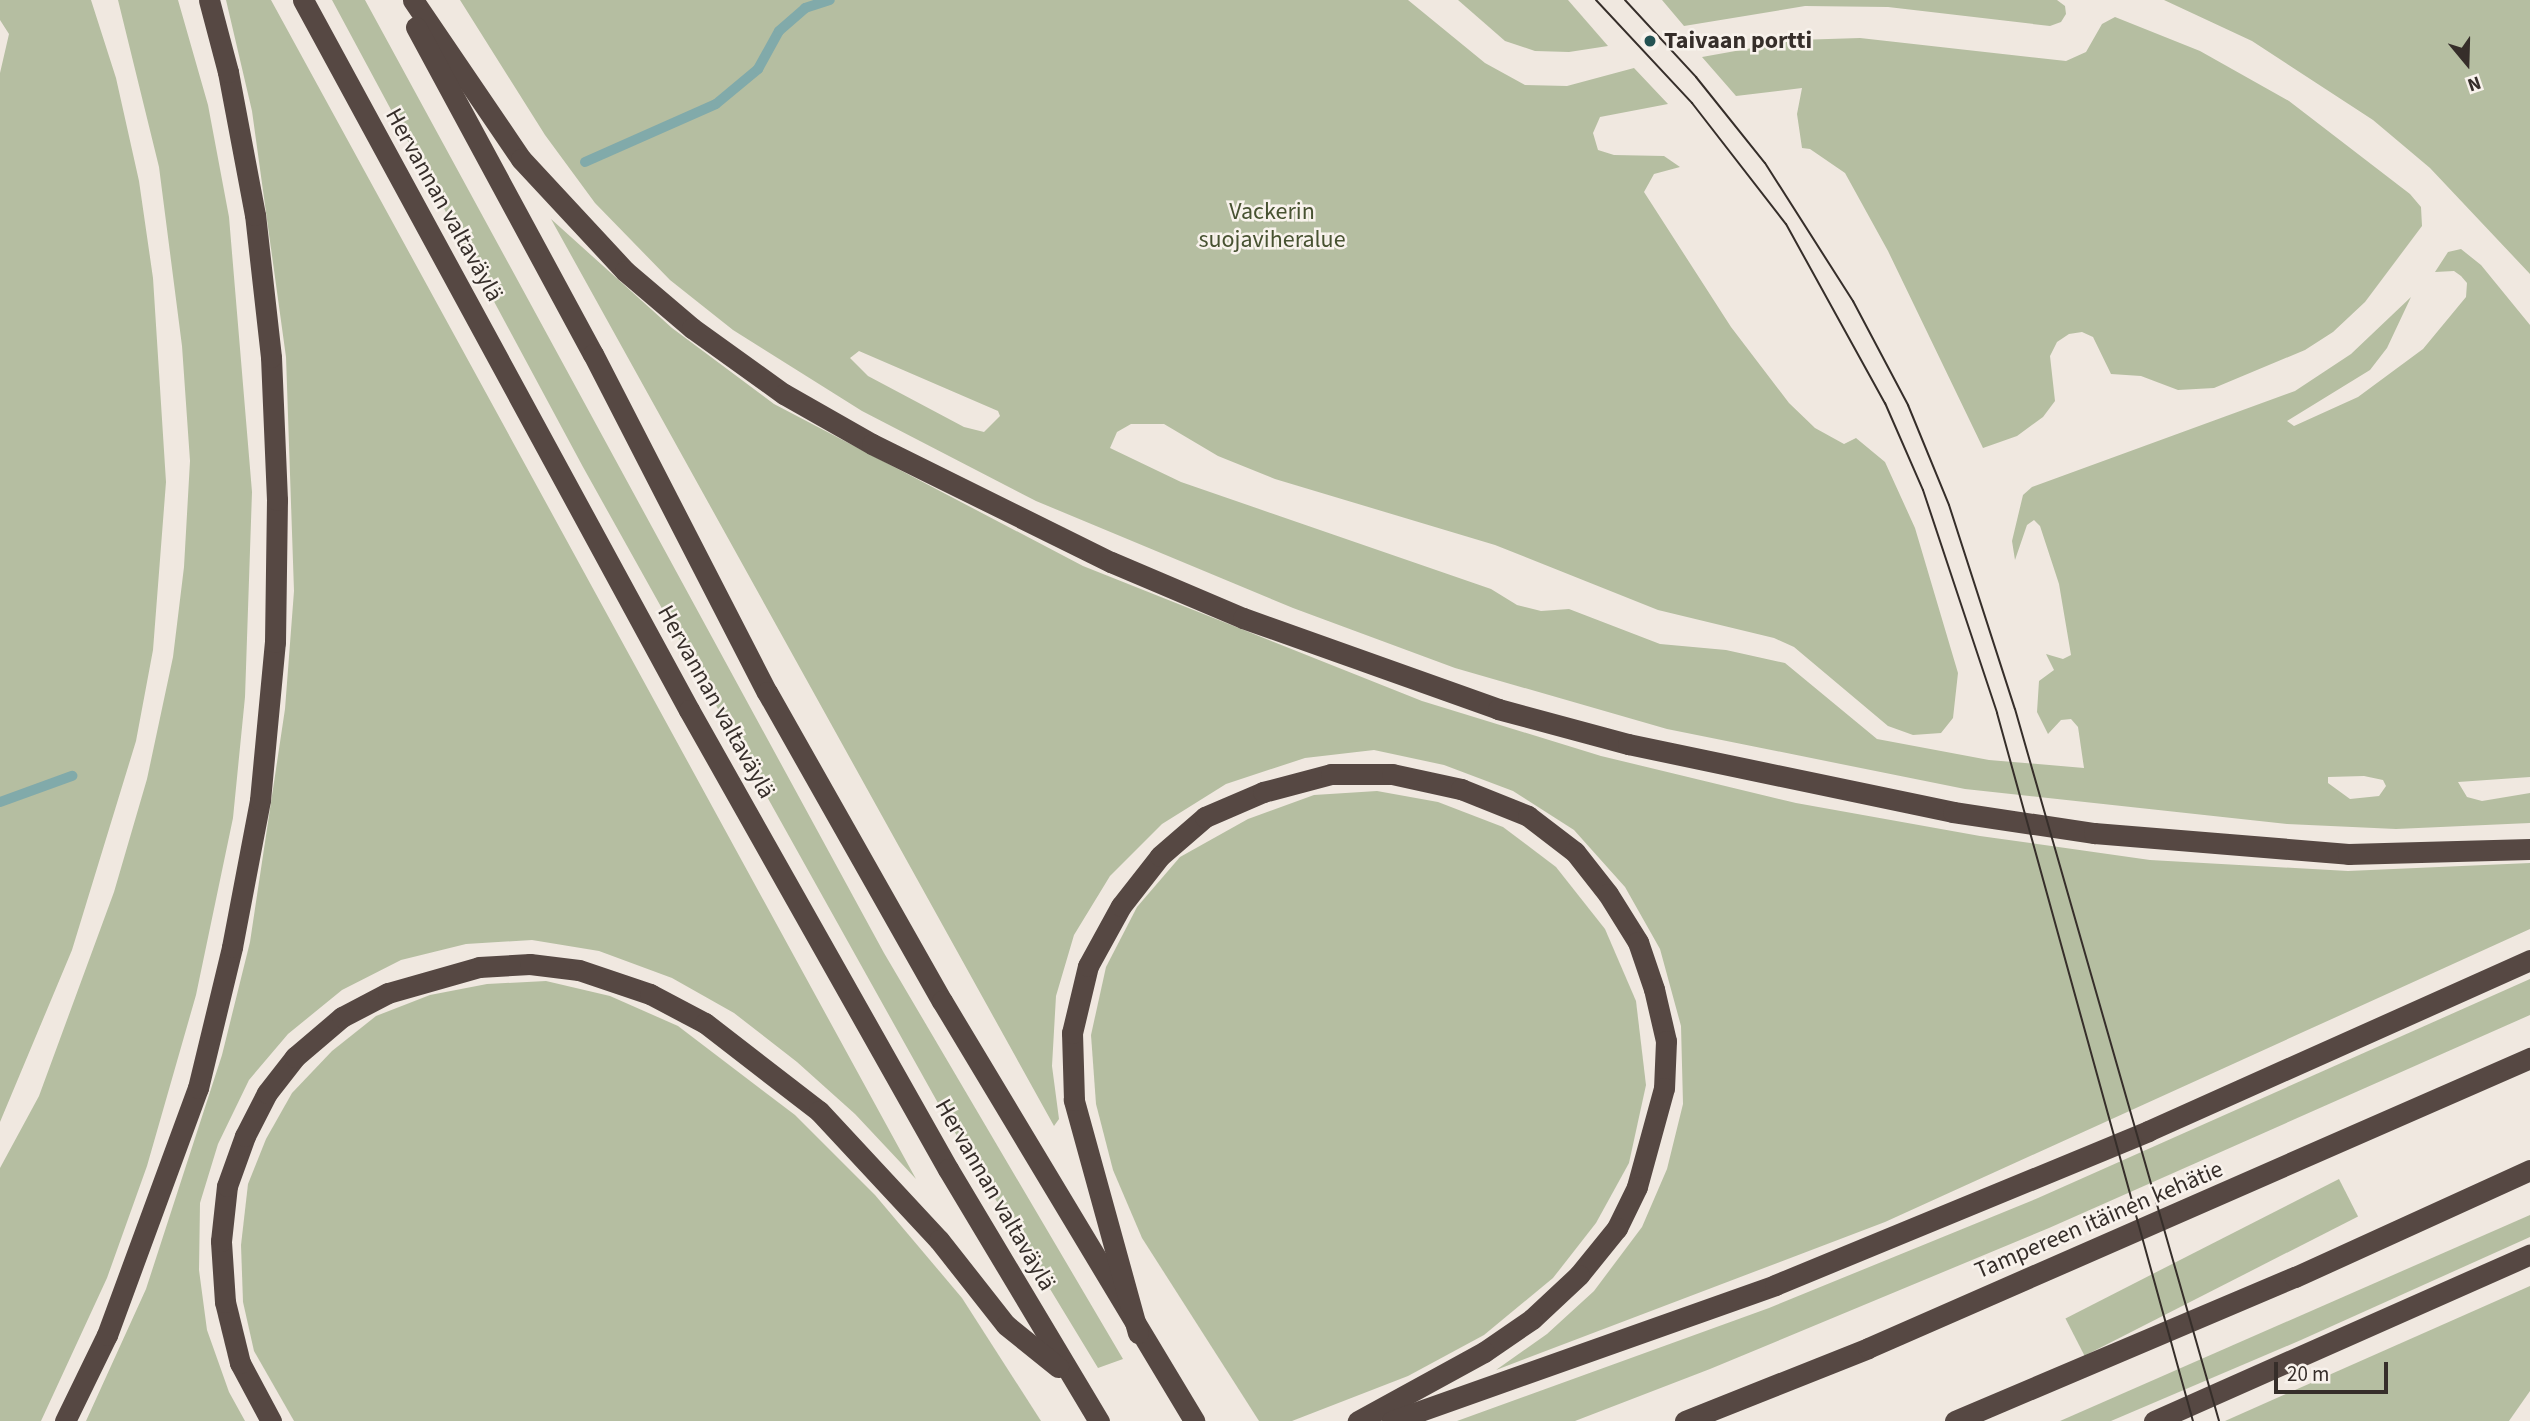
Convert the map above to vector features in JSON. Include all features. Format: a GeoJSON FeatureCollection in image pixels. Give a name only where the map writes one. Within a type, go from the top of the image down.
{"type":"FeatureCollection","features":[{"type":"Feature","properties":{"kind":"highway"},"geometry":{"type":"LineString","coordinates":[[65,1421],[107,1335],[198,1087],[232,947],[260,800],[275,642],[277,500],[271,357],[255,215],[228,72],[209,0]]}},
{"type":"Feature","properties":{"kind":"highway","name":"Hervannan valtaväylä"},"geometry":{"type":"LineString","coordinates":[[303,0],[690,709],[948,1169],[1099,1421]]}},
{"type":"Feature","properties":{"kind":"highway","name":"Hervannan valtaväylä"},"geometry":{"type":"LineString","coordinates":[[402,0],[593,354],[766,692],[942,1001],[1138,1333],[1194,1421]]}},
{"type":"Feature","properties":{"kind":"highway"},"geometry":{"type":"LineString","coordinates":[[413,0],[522,159],[625,271],[692,328],[784,394],[872,444],[1111,562],[1242,618],[1498,709],[1615,741],[1953,812],[2094,833],[2348,854],[2530,849]]}},
{"type":"Feature","properties":{"kind":"highway"},"geometry":{"type":"LineString","coordinates":[[1138,1333],[1074,1100],[1072,1033],[1088,965],[1121,906],[1160,856],[1205,817],[1264,792],[1331,774],[1392,774],[1461,789],[1528,816],[1575,852],[1608,894],[1638,942],[1654,989],[1665,1041],[1664,1088],[1637,1187],[1617,1228],[1579,1275],[1532,1319],[1484,1352],[1358,1421]]}},
{"type":"Feature","properties":{"kind":"highway"},"geometry":{"type":"LineString","coordinates":[[1392,1421],[1593,1353],[1775,1285],[2148,1131],[2530,960]]}},
{"type":"Feature","properties":{"kind":"highway"},"geometry":{"type":"LineString","coordinates":[[271,1421],[240,1363],[225,1302],[221,1241],[227,1186],[267,1093],[295,1057],[342,1017],[388,993],[479,967],[530,964],[579,970],[650,994],[705,1023],[762,1065],[819,1111],[873,1164],[1006,1325],[1071,1377]]}},
{"type":"Feature","properties":{"kind":"highway","name":"Tampereen itäinen kehätie"},"geometry":{"type":"LineString","coordinates":[[1685,1421],[1881,1343],[2530,1058]]}},
{"type":"Feature","properties":{"kind":"highway"},"geometry":{"type":"LineString","coordinates":[[1955,1421],[2295,1277],[2530,1170]]}},
{"type":"Feature","properties":{"kind":"highway"},"geometry":{"type":"LineString","coordinates":[[2154,1421],[2530,1254]]}},
{"type":"Feature","properties":{"kind":"green space"},"geometry":{"type":"Polygon","coordinates":[[[0,0],[91,0],[116,78],[139,181],[153,278],[166,482],[153,650],[136,741],[72,950],[0,1122],[0,73],[9,34],[0,20],[0,0]]]}},
{"type":"Feature","properties":{"kind":"green space"},"geometry":{"type":"Polygon","coordinates":[[[118,0],[178,0],[208,105],[229,217],[252,492],[245,697],[233,818],[196,995],[147,1166],[107,1278],[41,1421],[0,1421],[0,1168],[39,1096],[114,892],[147,779],[173,657],[184,567],[190,461],[182,346],[159,167],[118,0]]]}},
{"type":"Feature","properties":{"kind":"green space"},"geometry":{"type":"Polygon","coordinates":[[[226,0],[271,0],[916,1179],[855,1114],[797,1062],[734,1013],[672,978],[599,951],[532,940],[466,944],[401,960],[342,990],[288,1034],[249,1080],[218,1144],[200,1203],[199,1270],[207,1330],[229,1392],[245,1421],[86,1421],[146,1289],[222,1055],[250,942],[285,709],[294,591],[286,357],[252,111],[226,0]]]}},
{"type":"Feature","properties":{"kind":"green space"},"geometry":{"type":"Polygon","coordinates":[[[332,0],[365,0],[884,953],[1123,1359],[1098,1368],[948,1121],[583,467],[332,0]]]}},
{"type":"Feature","properties":{"kind":"green space","name":"Vackerin suojaviheralue"},"geometry":{"type":"Polygon","coordinates":[[[460,0],[1408,0],[1485,63],[1525,85],[1567,86],[1634,68],[1668,104],[1600,117],[1593,133],[1598,150],[1614,155],[1664,156],[1680,167],[1654,174],[1644,192],[1731,327],[1789,403],[1815,428],[1844,444],[1856,438],[1885,462],[1915,528],[1958,673],[1953,718],[1941,733],[1913,735],[1888,726],[1794,647],[1774,638],[1658,610],[1495,545],[1275,479],[1218,456],[1164,424],[1131,424],[1117,432],[1110,448],[1181,482],[1491,589],[1517,605],[1541,611],[1569,609],[1660,644],[1726,650],[1785,663],[1877,739],[1989,760],[2084,768],[2078,727],[2071,719],[2061,720],[2048,734],[2037,712],[2039,681],[2054,670],[2046,654],[2063,659],[2071,655],[2059,584],[2040,526],[2034,520],[2027,525],[2015,560],[2012,541],[2023,495],[2032,487],[2295,391],[2351,354],[2411,297],[2387,348],[2370,370],[2287,421],[2294,426],[2358,397],[2423,349],[2466,297],[2467,283],[2461,276],[2454,271],[2435,272],[2448,252],[2461,249],[2481,265],[2530,325],[2530,777],[2458,782],[2467,797],[2482,801],[2530,793],[2530,823],[2396,829],[2287,824],[1965,789],[1667,729],[1455,668],[1293,608],[1036,501],[862,411],[733,330],[670,280],[595,203],[545,135],[460,0]],[[859,351],[850,358],[868,376],[964,427],[984,432],[1000,416],[998,411],[859,351]],[[2364,776],[2328,777],[2328,783],[2350,799],[2379,796],[2386,786],[2383,780],[2364,776]]]}},
{"type":"Feature","properties":{"kind":"green space"},"geometry":{"type":"Polygon","coordinates":[[[1458,0],[1568,0],[1608,46],[1569,52],[1535,51],[1505,41],[1458,0]]]}},
{"type":"Feature","properties":{"kind":"green space"},"geometry":{"type":"Polygon","coordinates":[[[1662,0],[2057,0],[2065,6],[2066,14],[2061,22],[2050,26],[1888,7],[1805,6],[1684,26],[1662,0]]]}},
{"type":"Feature","properties":{"kind":"green space"},"geometry":{"type":"Polygon","coordinates":[[[2164,0],[2530,0],[2530,274],[2430,168],[2373,120],[2252,41],[2164,0]]]}},
{"type":"Feature","properties":{"kind":"green space"},"geometry":{"type":"Polygon","coordinates":[[[2115,17],[2200,51],[2289,101],[2410,194],[2421,207],[2422,226],[2365,302],[2333,332],[2305,350],[2214,388],[2178,390],[2141,376],[2111,374],[2093,337],[2082,332],[2069,334],[2057,342],[2050,356],[2055,401],[2043,417],[2017,436],[1983,448],[1888,251],[1845,173],[1810,149],[1802,148],[1797,114],[1802,88],[1736,96],[1702,57],[1797,40],[1860,38],[2066,61],[2086,52],[2102,24],[2115,17]]]}},
{"type":"Feature","properties":{"kind":"green space"},"geometry":{"type":"Polygon","coordinates":[[[551,219],[672,328],[774,404],[1083,566],[1422,701],[1601,756],[1796,803],[1980,836],[2150,860],[2348,871],[2530,863],[2530,929],[1885,1222],[1496,1370],[1547,1334],[1594,1291],[1642,1227],[1667,1169],[1683,1104],[1681,1026],[1660,949],[1625,887],[1574,830],[1513,791],[1444,765],[1374,750],[1305,758],[1226,784],[1162,824],[1110,876],[1074,935],[1056,996],[1052,1066],[1059,1119],[1054,1126],[551,219]]]}},
{"type":"Feature","properties":{"kind":"green space"},"geometry":{"type":"Polygon","coordinates":[[[1377,791],[1438,802],[1503,827],[1556,867],[1605,929],[1636,1001],[1646,1085],[1629,1163],[1596,1223],[1553,1278],[1484,1335],[1408,1376],[1292,1421],[1259,1421],[1142,1238],[1113,1170],[1096,1104],[1091,1035],[1106,967],[1137,907],[1180,857],[1248,819],[1314,795],[1377,791]]]}},
{"type":"Feature","properties":{"kind":"green space"},"geometry":{"type":"Polygon","coordinates":[[[2530,979],[2530,1015],[2049,1228],[1710,1369],[1575,1421],[1457,1421],[1769,1308],[2038,1198],[2530,979]]]}},
{"type":"Feature","properties":{"kind":"green space"},"geometry":{"type":"Polygon","coordinates":[[[546,981],[610,996],[678,1026],[795,1115],[875,1195],[962,1298],[1041,1421],[294,1421],[254,1351],[243,1302],[241,1245],[248,1184],[266,1139],[292,1093],[332,1051],[376,1016],[430,995],[487,984],[546,981]]]}},
{"type":"Feature","properties":{"kind":"green space"},"geometry":{"type":"Polygon","coordinates":[[[2339,1179],[2358,1216],[2085,1356],[2065,1318],[2339,1179]]]}},
{"type":"Feature","properties":{"kind":"green space"},"geometry":{"type":"Polygon","coordinates":[[[2530,1215],[2530,1237],[2301,1340],[2111,1421],[2060,1421],[2530,1215]]]}},
{"type":"Feature","properties":{"kind":"green space"},"geometry":{"type":"Polygon","coordinates":[[[2530,1286],[2530,1391],[2509,1421],[2225,1421],[2530,1286]]]}},
{"type":"Feature","properties":{"kind":"waterway"},"geometry":{"type":"LineString","coordinates":[[585,162],[716,104],[758,69],[779,31],[805,8],[830,0]]}},
{"type":"Feature","properties":{"kind":"waterway"},"geometry":{"type":"LineString","coordinates":[[0,802],[72,776]]}},
{"type":"Feature","properties":{"kind":"tram line"},"geometry":{"type":"LineString","coordinates":[[1596,0],[1692,103],[1786,224],[1885,403],[1923,490],[1997,713],[2193,1421]]}},
{"type":"Feature","properties":{"kind":"tram line"},"geometry":{"type":"LineString","coordinates":[[1625,0],[1696,77],[1765,163],[1853,301],[1908,405],[1949,505],[2015,709],[2219,1421]]}},
{"type":"Feature","properties":{"kind":"place","name":"Taivaan portti"},"geometry":{"type":"Point","coordinates":[1650,41]}}]}
